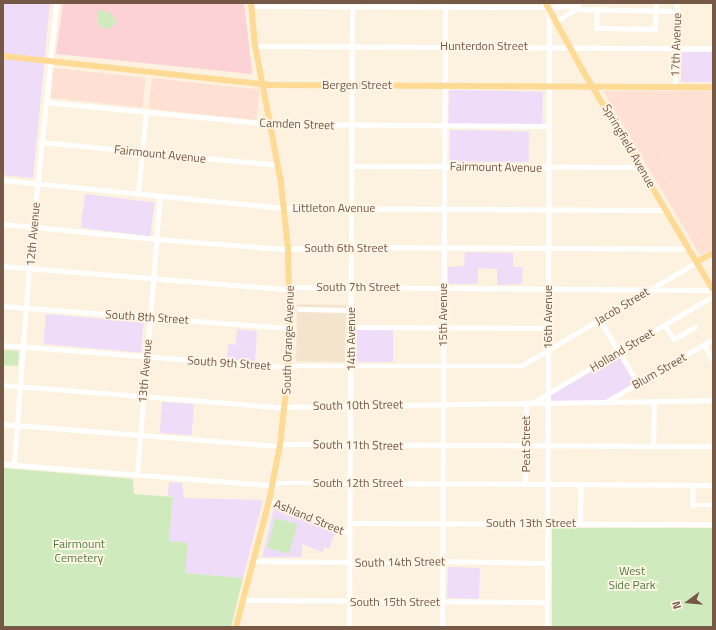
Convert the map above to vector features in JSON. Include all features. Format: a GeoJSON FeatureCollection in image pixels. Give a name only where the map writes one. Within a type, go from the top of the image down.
{"type":"FeatureCollection","features":[{"type":"Feature","properties":{"kind":"main road","name":"South Orange Avenue"},"geometry":{"type":"LineString","coordinates":[[236,627],[269,501],[280,445],[285,406],[290,328],[290,288],[284,208],[278,165],[255,46],[252,5]]}},
{"type":"Feature","properties":{"kind":"main road","name":"Springfield Avenue"},"geometry":{"type":"LineString","coordinates":[[547,5],[555,22],[713,289]]}},
{"type":"Feature","properties":{"kind":"main road","name":"Bergen Street"},"geometry":{"type":"LineString","coordinates":[[3,56],[262,83],[351,85],[713,87]]}},
{"type":"Feature","properties":{"kind":"main road"},"geometry":{"type":"LineString","coordinates":[[697,262],[713,253]]}},
{"type":"Feature","properties":{"kind":"street","name":"12th Avenue"},"geometry":{"type":"LineString","coordinates":[[14,465],[29,268],[56,3]]}},
{"type":"Feature","properties":{"kind":"street"},"geometry":{"type":"LineString","coordinates":[[597,9],[597,28],[655,28],[656,3]]}},
{"type":"Feature","properties":{"kind":"street","name":"17th Avenue"},"geometry":{"type":"LineString","coordinates":[[675,86],[677,3]]}},
{"type":"Feature","properties":{"kind":"street"},"geometry":{"type":"LineString","coordinates":[[252,5],[577,5],[597,9],[677,11]]}},
{"type":"Feature","properties":{"kind":"street","name":"14th Avenue"},"geometry":{"type":"LineString","coordinates":[[349,627],[352,5]]}},
{"type":"Feature","properties":{"kind":"street","name":"15th Avenue"},"geometry":{"type":"LineString","coordinates":[[442,627],[445,5]]}},
{"type":"Feature","properties":{"kind":"street","name":"16th Avenue"},"geometry":{"type":"LineString","coordinates":[[547,5],[549,46],[547,627]]}},
{"type":"Feature","properties":{"kind":"street"},"geometry":{"type":"LineString","coordinates":[[555,22],[577,5]]}},
{"type":"Feature","properties":{"kind":"street","name":"Hunterdon Street"},"geometry":{"type":"LineString","coordinates":[[255,46],[549,46],[713,48]]}},
{"type":"Feature","properties":{"kind":"street","name":"Camden Street"},"geometry":{"type":"LineString","coordinates":[[46,102],[270,124],[549,126]]}},
{"type":"Feature","properties":{"kind":"street"},"geometry":{"type":"LineString","coordinates":[[138,194],[146,112]]}},
{"type":"Feature","properties":{"kind":"street","name":"Fairmount Avenue"},"geometry":{"type":"LineString","coordinates":[[41,142],[278,165]]}},
{"type":"Feature","properties":{"kind":"street","name":"Fairmount Avenue"},"geometry":{"type":"LineString","coordinates":[[351,166],[549,168],[641,167]]}},
{"type":"Feature","properties":{"kind":"street","name":"Littleton Avenue"},"geometry":{"type":"LineString","coordinates":[[3,180],[284,208],[666,210]]}},
{"type":"Feature","properties":{"kind":"street","name":"13th Avenue"},"geometry":{"type":"LineString","coordinates":[[137,474],[160,196]]}},
{"type":"Feature","properties":{"kind":"street","name":"South 6th Street"},"geometry":{"type":"LineString","coordinates":[[3,224],[156,239],[288,249],[351,247],[690,249]]}},
{"type":"Feature","properties":{"kind":"street","name":"Jacob Street"},"geometry":{"type":"LineString","coordinates":[[548,351],[697,262]]}},
{"type":"Feature","properties":{"kind":"street","name":"South 7th Street"},"geometry":{"type":"LineString","coordinates":[[3,266],[152,279],[290,288],[713,289]]}},
{"type":"Feature","properties":{"kind":"street","name":"Holland Street"},"geometry":{"type":"LineString","coordinates":[[528,403],[548,394],[713,296]]}},
{"type":"Feature","properties":{"kind":"street","name":"South 8th Street"},"geometry":{"type":"LineString","coordinates":[[3,306],[290,328]]}},
{"type":"Feature","properties":{"kind":"street"},"geometry":{"type":"LineString","coordinates":[[299,309],[351,310]]}},
{"type":"Feature","properties":{"kind":"street"},"geometry":{"type":"LineString","coordinates":[[600,320],[638,383]]}},
{"type":"Feature","properties":{"kind":"street"},"geometry":{"type":"LineString","coordinates":[[665,325],[674,339],[695,327]]}},
{"type":"Feature","properties":{"kind":"street"},"geometry":{"type":"LineString","coordinates":[[351,326],[548,328]]}},
{"type":"Feature","properties":{"kind":"street","name":"Blum Street"},"geometry":{"type":"LineString","coordinates":[[604,402],[713,339]]}},
{"type":"Feature","properties":{"kind":"street"},"geometry":{"type":"LineString","coordinates":[[704,344],[713,360]]}},
{"type":"Feature","properties":{"kind":"street","name":"South 9th Street"},"geometry":{"type":"LineString","coordinates":[[3,345],[288,367],[521,366],[548,351]]}},
{"type":"Feature","properties":{"kind":"street","name":"South 10th Street"},"geometry":{"type":"LineString","coordinates":[[3,385],[285,406],[713,400]]}},
{"type":"Feature","properties":{"kind":"street"},"geometry":{"type":"LineString","coordinates":[[653,446],[654,402]]}},
{"type":"Feature","properties":{"kind":"street","name":"Peat Street"},"geometry":{"type":"LineString","coordinates":[[525,484],[528,403]]}},
{"type":"Feature","properties":{"kind":"street","name":"South 11th Street"},"geometry":{"type":"LineString","coordinates":[[3,424],[280,445],[713,446]]}},
{"type":"Feature","properties":{"kind":"street","name":"South 12th Street"},"geometry":{"type":"LineString","coordinates":[[3,464],[272,484],[713,485]]}},
{"type":"Feature","properties":{"kind":"street"},"geometry":{"type":"LineString","coordinates":[[580,524],[581,485]]}},
{"type":"Feature","properties":{"kind":"street"},"geometry":{"type":"LineString","coordinates":[[693,485],[693,505],[713,506]]}},
{"type":"Feature","properties":{"kind":"street","name":"Ashland Street"},"geometry":{"type":"LineString","coordinates":[[269,501],[350,533]]}},
{"type":"Feature","properties":{"kind":"street","name":"South 13th Street"},"geometry":{"type":"LineString","coordinates":[[350,523],[713,524]]}},
{"type":"Feature","properties":{"kind":"street","name":"South 14th Street"},"geometry":{"type":"LineString","coordinates":[[254,561],[442,561],[547,563]]}},
{"type":"Feature","properties":{"kind":"street","name":"South 15th Street"},"geometry":{"type":"LineString","coordinates":[[243,600],[349,602],[547,602]]}},
{"type":"Feature","properties":{"kind":"shaded area"},"geometry":{"type":"Polygon","coordinates":[[[3,3],[50,3],[33,178],[3,175],[3,3]]]}},
{"type":"Feature","properties":{"kind":"shaded area"},"geometry":{"type":"Polygon","coordinates":[[[63,3],[244,3],[252,72],[251,74],[57,54],[63,3]]]}},
{"type":"Feature","properties":{"kind":"shaded area"},"geometry":{"type":"Polygon","coordinates":[[[681,52],[713,52],[713,82],[681,82],[681,52]]]}},
{"type":"Feature","properties":{"kind":"shaded area"},"geometry":{"type":"Polygon","coordinates":[[[54,68],[145,78],[142,107],[51,98],[54,68]]]}},
{"type":"Feature","properties":{"kind":"shaded area"},"geometry":{"type":"Polygon","coordinates":[[[152,78],[259,89],[256,120],[149,109],[152,78]]]}},
{"type":"Feature","properties":{"kind":"shaded area"},"geometry":{"type":"Polygon","coordinates":[[[449,90],[543,92],[542,126],[448,124],[449,90]]]}},
{"type":"Feature","properties":{"kind":"shaded area"},"geometry":{"type":"Polygon","coordinates":[[[603,91],[713,91],[713,249],[700,255],[603,91]]]}},
{"type":"Feature","properties":{"kind":"shaded area"},"geometry":{"type":"Polygon","coordinates":[[[450,130],[529,131],[528,162],[449,161],[450,130]]]}},
{"type":"Feature","properties":{"kind":"shaded area"},"geometry":{"type":"Polygon","coordinates":[[[85,194],[154,203],[150,236],[81,228],[85,194]]]}},
{"type":"Feature","properties":{"kind":"shaded area"},"geometry":{"type":"Polygon","coordinates":[[[465,252],[513,253],[513,267],[523,267],[522,284],[497,285],[497,269],[478,268],[478,284],[448,284],[448,267],[464,266],[465,252]]]}},
{"type":"Feature","properties":{"kind":"shaded area"},"geometry":{"type":"Polygon","coordinates":[[[297,304],[346,305],[345,362],[296,361],[297,304]]]}},
{"type":"Feature","properties":{"kind":"shaded area"},"geometry":{"type":"Polygon","coordinates":[[[46,314],[144,323],[141,352],[43,344],[46,314]]]}},
{"type":"Feature","properties":{"kind":"shaded area"},"geometry":{"type":"Polygon","coordinates":[[[237,329],[257,331],[255,361],[227,359],[228,344],[236,345],[237,329]]]}},
{"type":"Feature","properties":{"kind":"shaded area"},"geometry":{"type":"Polygon","coordinates":[[[355,330],[393,330],[393,362],[355,362],[355,330]]]}},
{"type":"Feature","properties":{"kind":"shaded area"},"geometry":{"type":"Polygon","coordinates":[[[619,352],[637,383],[604,402],[548,403],[548,394],[619,352]]]}},
{"type":"Feature","properties":{"kind":"shaded area"},"geometry":{"type":"Polygon","coordinates":[[[162,402],[194,404],[192,435],[160,433],[162,402]]]}},
{"type":"Feature","properties":{"kind":"shaded area"},"geometry":{"type":"Polygon","coordinates":[[[169,482],[182,483],[184,498],[263,500],[243,578],[185,573],[169,541],[173,497],[168,496],[169,482]]]}},
{"type":"Feature","properties":{"kind":"shaded area"},"geometry":{"type":"Polygon","coordinates":[[[274,507],[335,533],[329,549],[324,547],[323,552],[302,544],[302,557],[262,557],[274,507]]]}},
{"type":"Feature","properties":{"kind":"shaded area"},"geometry":{"type":"Polygon","coordinates":[[[448,567],[480,568],[479,599],[447,598],[448,567]]]}},
{"type":"Feature","properties":{"kind":"green space"},"geometry":{"type":"Polygon","coordinates":[[[100,10],[111,13],[117,23],[108,29],[100,27],[97,22],[98,12],[100,10]]]}},
{"type":"Feature","properties":{"kind":"green space"},"geometry":{"type":"Polygon","coordinates":[[[3,350],[19,351],[18,366],[3,365],[3,350]]]}},
{"type":"Feature","properties":{"kind":"green space","name":"Fairmount Cemetery"},"geometry":{"type":"Polygon","coordinates":[[[3,468],[133,479],[134,494],[173,497],[169,541],[188,543],[185,573],[243,578],[231,627],[3,627],[3,468]]]}},
{"type":"Feature","properties":{"kind":"green space"},"geometry":{"type":"Polygon","coordinates":[[[275,518],[297,524],[289,554],[267,548],[275,518]]]}},
{"type":"Feature","properties":{"kind":"green space","name":"West Side Park"},"geometry":{"type":"Polygon","coordinates":[[[552,528],[713,528],[713,627],[552,627],[552,528]]]}}]}
